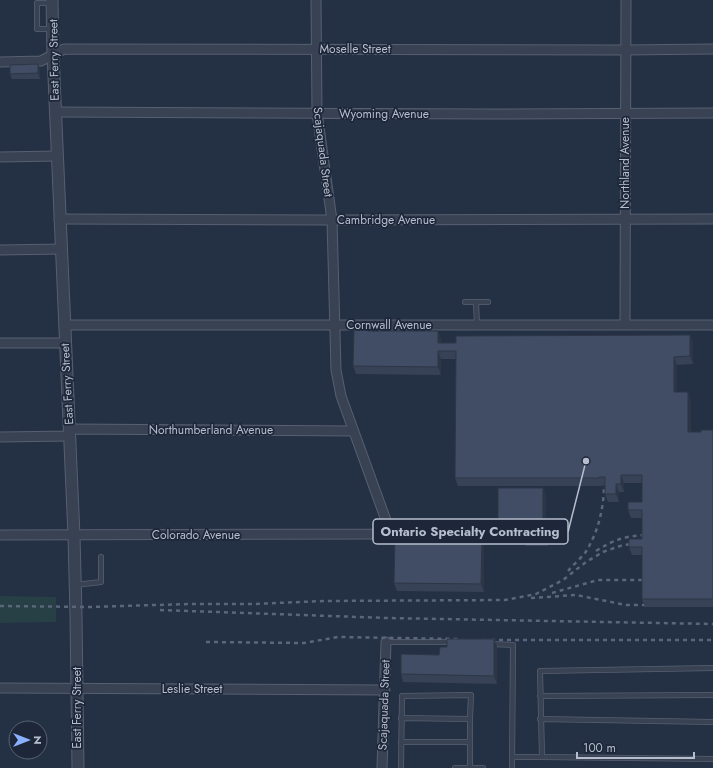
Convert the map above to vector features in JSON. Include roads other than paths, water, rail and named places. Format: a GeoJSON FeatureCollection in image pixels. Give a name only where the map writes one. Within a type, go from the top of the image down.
{"type":"FeatureCollection","features":[{"type":"Feature","properties":{"kind":"street","name":"Scajaquada Street"},"geometry":{"type":"LineString","coordinates":[[316,0],[316,113],[332,220],[336,370],[338,388],[391,534]]}},
{"type":"Feature","properties":{"kind":"street","name":"Northland Avenue"},"geometry":{"type":"LineString","coordinates":[[625,325],[626,0]]}},
{"type":"Feature","properties":{"kind":"street","name":"East Ferry Street"},"geometry":{"type":"LineString","coordinates":[[52,2],[55,112],[74,536],[78,768]]}},
{"type":"Feature","properties":{"kind":"street","name":"Moselle Street"},"geometry":{"type":"LineString","coordinates":[[0,62],[41,61],[64,49],[713,49]]}},
{"type":"Feature","properties":{"kind":"street","name":"Wyoming Avenue"},"geometry":{"type":"LineString","coordinates":[[55,112],[713,113]]}},
{"type":"Feature","properties":{"kind":"street"},"geometry":{"type":"LineString","coordinates":[[0,157],[57,156]]}},
{"type":"Feature","properties":{"kind":"street","name":"Cambridge Avenue"},"geometry":{"type":"LineString","coordinates":[[60,218],[332,220],[713,218]]}},
{"type":"Feature","properties":{"kind":"street"},"geometry":{"type":"LineString","coordinates":[[0,250],[61,249]]}},
{"type":"Feature","properties":{"kind":"street","name":"Cornwall Avenue"},"geometry":{"type":"LineString","coordinates":[[64,325],[713,325]]}},
{"type":"Feature","properties":{"kind":"street"},"geometry":{"type":"LineString","coordinates":[[0,343],[65,343]]}},
{"type":"Feature","properties":{"kind":"street","name":"Northumberland Avenue"},"geometry":{"type":"LineString","coordinates":[[0,437],[69,433],[353,431]]}},
{"type":"Feature","properties":{"kind":"street","name":"Colorado Avenue"},"geometry":{"type":"LineString","coordinates":[[0,535],[391,534]]}},
{"type":"Feature","properties":{"kind":"street","name":"Scajaquada Street"},"geometry":{"type":"LineString","coordinates":[[382,768],[386,642]]}},
{"type":"Feature","properties":{"kind":"street","name":"Leslie Street"},"geometry":{"type":"LineString","coordinates":[[0,688],[385,690]]}},
{"type":"Feature","properties":{"kind":"lane"},"geometry":{"type":"LineString","coordinates":[[52,2],[37,3],[37,29],[53,29]]}},
{"type":"Feature","properties":{"kind":"lane"},"geometry":{"type":"LineString","coordinates":[[465,302],[488,302]]}},
{"type":"Feature","properties":{"kind":"lane"},"geometry":{"type":"LineString","coordinates":[[476,302],[476,325]]}},
{"type":"Feature","properties":{"kind":"lane"},"geometry":{"type":"LineString","coordinates":[[539,533],[554,533]]}},
{"type":"Feature","properties":{"kind":"lane"},"geometry":{"type":"LineString","coordinates":[[391,534],[441,536],[531,534]]}},
{"type":"Feature","properties":{"kind":"lane"},"geometry":{"type":"LineString","coordinates":[[75,585],[100,582],[100,557]]}},
{"type":"Feature","properties":{"kind":"lane"},"geometry":{"type":"LineString","coordinates":[[386,642],[460,643]]}},
{"type":"Feature","properties":{"kind":"lane"},"geometry":{"type":"LineString","coordinates":[[482,644],[513,645],[512,768]]}},
{"type":"Feature","properties":{"kind":"lane"},"geometry":{"type":"LineString","coordinates":[[542,757],[540,671],[713,668]]}},
{"type":"Feature","properties":{"kind":"lane"},"geometry":{"type":"LineString","coordinates":[[401,768],[402,696],[471,695],[470,768]]}},
{"type":"Feature","properties":{"kind":"lane"},"geometry":{"type":"LineString","coordinates":[[540,696],[713,695]]}},
{"type":"Feature","properties":{"kind":"lane"},"geometry":{"type":"LineString","coordinates":[[401,718],[470,719]]}},
{"type":"Feature","properties":{"kind":"lane"},"geometry":{"type":"LineString","coordinates":[[540,719],[713,722]]}},
{"type":"Feature","properties":{"kind":"lane"},"geometry":{"type":"LineString","coordinates":[[401,742],[470,742]]}},
{"type":"Feature","properties":{"kind":"lane"},"geometry":{"type":"LineString","coordinates":[[512,756],[713,758]]}},
{"type":"Feature","properties":{"kind":"lane"},"geometry":{"type":"LineString","coordinates":[[455,768],[483,768]]}},
{"type":"Feature","properties":{"kind":"railway"},"geometry":{"type":"LineString","coordinates":[[568,571],[585,553],[597,529],[603,503],[604,485]]}},
{"type":"Feature","properties":{"kind":"railway"},"geometry":{"type":"LineString","coordinates":[[596,551],[619,539],[645,535]]}},
{"type":"Feature","properties":{"kind":"railway"},"geometry":{"type":"LineString","coordinates":[[0,606],[90,607],[254,604],[323,601],[505,600],[536,594],[563,580],[586,562],[603,552],[623,545],[639,543]]}},
{"type":"Feature","properties":{"kind":"railway"},"geometry":{"type":"LineString","coordinates":[[552,593],[598,580],[645,580]]}},
{"type":"Feature","properties":{"kind":"railway"},"geometry":{"type":"LineString","coordinates":[[531,598],[576,595],[626,605],[645,605]]}},
{"type":"Feature","properties":{"kind":"railway"},"geometry":{"type":"LineString","coordinates":[[160,610],[387,618],[713,624]]}},
{"type":"Feature","properties":{"kind":"railway"},"geometry":{"type":"LineString","coordinates":[[206,642],[304,643],[338,637],[459,639]]}},
{"type":"Feature","properties":{"kind":"railway"},"geometry":{"type":"LineString","coordinates":[[483,640],[713,640]]}},
{"type":"Feature","properties":{"kind":"place","name":"Ontario Specialty Contracting"},"geometry":{"type":"Point","coordinates":[586,461]}}]}
